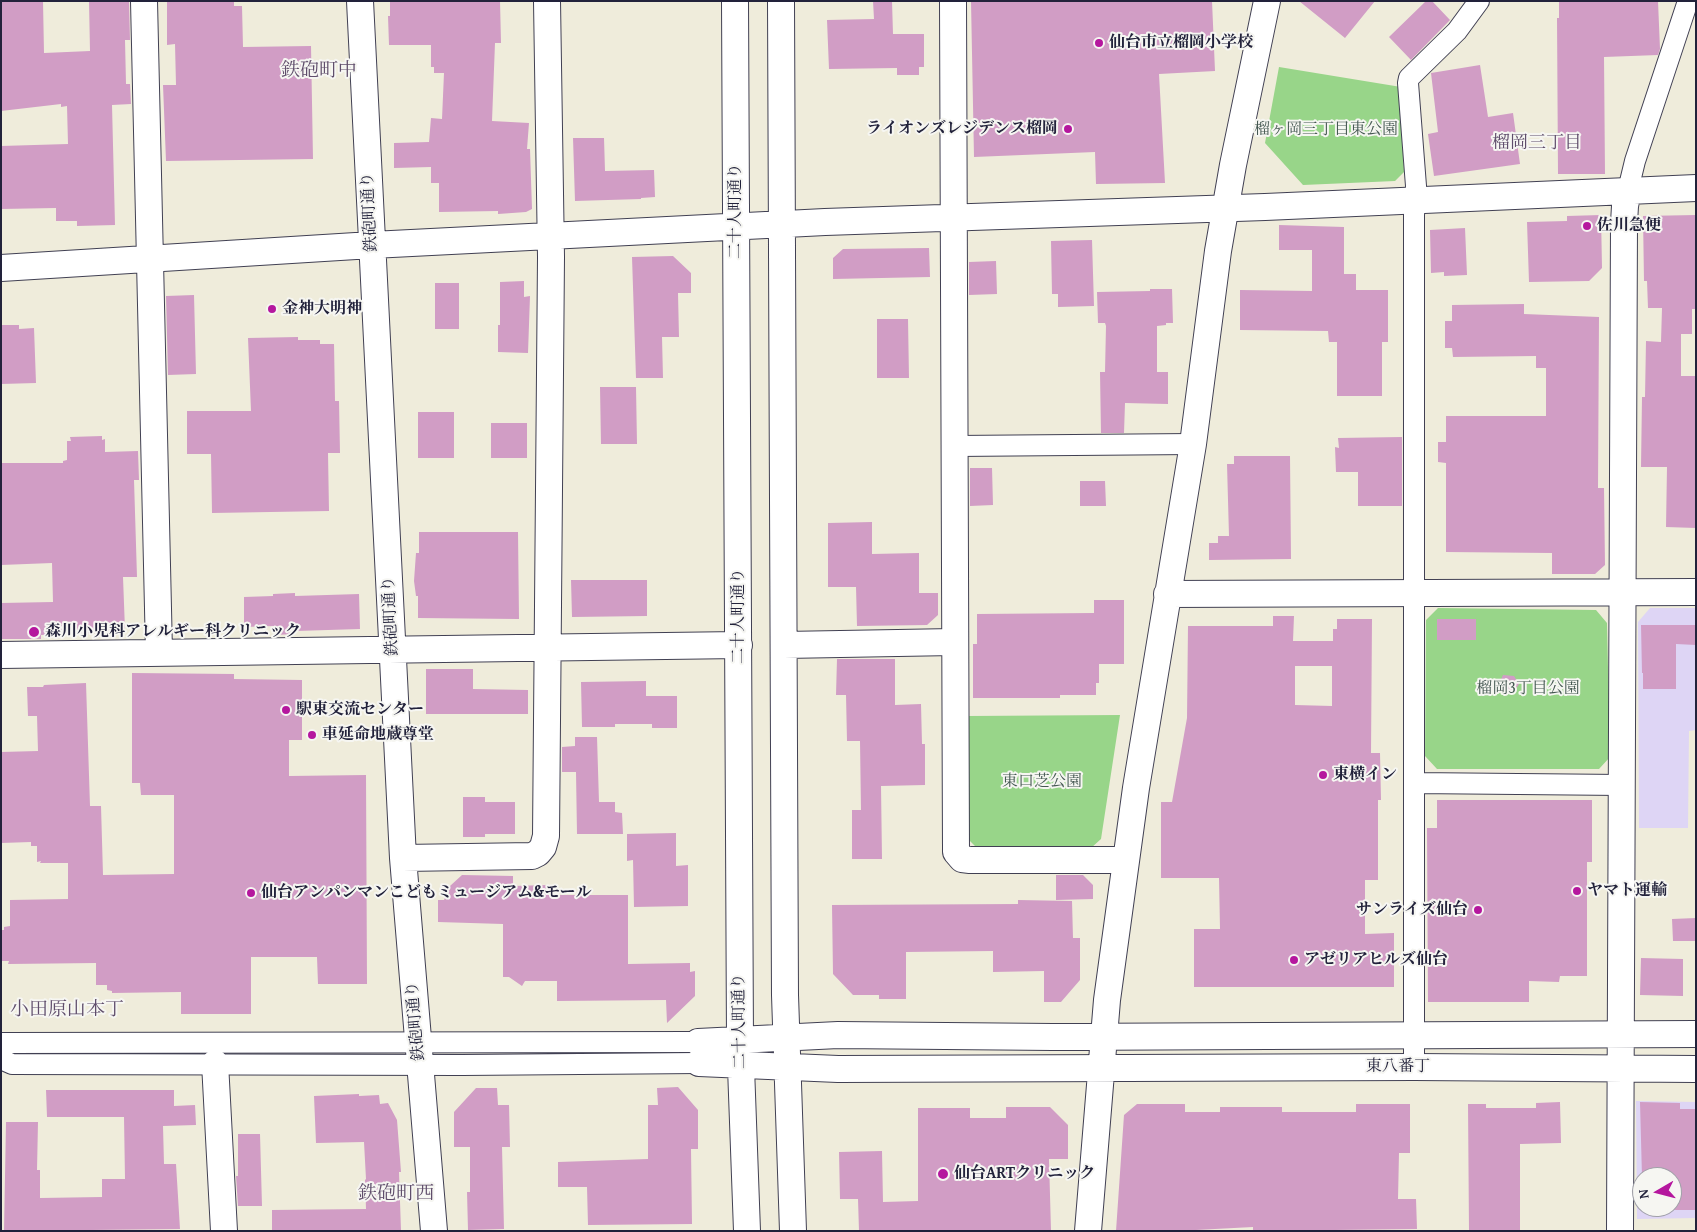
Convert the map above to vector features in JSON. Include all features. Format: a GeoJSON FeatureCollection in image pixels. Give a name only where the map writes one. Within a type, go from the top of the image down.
{"type":"FeatureCollection","features":[{"type":"Feature","properties":{"kind":"street"},"geometry":{"type":"LineString","coordinates":[[144,1],[159,652]]}},
{"type":"Feature","properties":{"kind":"street","name":"鉄砲町通り"},"geometry":{"type":"LineString","coordinates":[[360,1],[403,858],[434,1231]]}},
{"type":"Feature","properties":{"kind":"street"},"geometry":{"type":"LineString","coordinates":[[403,858],[532,856],[544,847],[546,836],[551,237],[547,1]]}},
{"type":"Feature","properties":{"kind":"street","name":"二十人町通り"},"geometry":{"type":"LineString","coordinates":[[735,1],[740,1052],[747,1231]]}},
{"type":"Feature","properties":{"kind":"street"},"geometry":{"type":"LineString","coordinates":[[781,1],[786,1038],[793,1231]]}},
{"type":"Feature","properties":{"kind":"street"},"geometry":{"type":"LineString","coordinates":[[953,1],[956,852],[962,859],[970,860],[1126,860]]}},
{"type":"Feature","properties":{"kind":"street"},"geometry":{"type":"LineString","coordinates":[[1088,1231],[1100,1068],[1126,860],[1167,594],[1193,444],[1218,251],[1267,1]]}},
{"type":"Feature","properties":{"kind":"street"},"geometry":{"type":"LineString","coordinates":[[1414,1067],[1416,186],[1409,78],[1457,31],[1479,1]]}},
{"type":"Feature","properties":{"kind":"street"},"geometry":{"type":"LineString","coordinates":[[1620,1231],[1624,223],[1625,206],[1633,169],[1688,1]]}},
{"type":"Feature","properties":{"kind":"street"},"geometry":{"type":"LineString","coordinates":[[1,268],[372,245],[736,226],[1696,188]]}},
{"type":"Feature","properties":{"kind":"street"},"geometry":{"type":"LineString","coordinates":[[955,446],[1193,444]]}},
{"type":"Feature","properties":{"kind":"street"},"geometry":{"type":"LineString","coordinates":[[1167,594],[1696,592]]}},
{"type":"Feature","properties":{"kind":"street"},"geometry":{"type":"LineString","coordinates":[[784,645],[954,642]]}},
{"type":"Feature","properties":{"kind":"street"},"geometry":{"type":"LineString","coordinates":[[1,655],[739,646]]}},
{"type":"Feature","properties":{"kind":"street"},"geometry":{"type":"LineString","coordinates":[[1414,783],[1622,785]]}},
{"type":"Feature","properties":{"kind":"street","name":"東八番丁"},"geometry":{"type":"LineString","coordinates":[[740,1052],[786,1038],[838,1036],[1104,1037],[1696,1034]]}},
{"type":"Feature","properties":{"kind":"street"},"geometry":{"type":"LineString","coordinates":[[1,1043],[419,1054],[740,1052]]}},
{"type":"Feature","properties":{"kind":"street","name":"東八番丁"},"geometry":{"type":"LineString","coordinates":[[740,1052],[787,1067],[838,1069],[1414,1067],[1696,1069]]}},
{"type":"Feature","properties":{"kind":"street"},"geometry":{"type":"LineString","coordinates":[[1,1059],[12,1064],[215,1063],[419,1054]]}},
{"type":"Feature","properties":{"kind":"street"},"geometry":{"type":"LineString","coordinates":[[215,1063],[224,1231]]}},
{"type":"Feature","properties":{"kind":"shaded area"},"geometry":{"type":"Polygon","coordinates":[[[1650,608],[1696,608],[1696,730],[1689,731],[1688,828],[1639,828],[1638,622],[1650,608]]]}},
{"type":"Feature","properties":{"kind":"shaded area"},"geometry":{"type":"Polygon","coordinates":[[[1636,1101],[1696,1102],[1696,1218],[1637,1219],[1637,1217],[1682,1217],[1682,1167],[1637,1167],[1636,1101]]]}},
{"type":"Feature","properties":{"kind":"green space","name":"榴ヶ岡三丁目東公園"},"geometry":{"type":"Polygon","coordinates":[[[1279,67],[1401,87],[1404,172],[1395,181],[1303,185],[1265,143],[1279,67]]]}},
{"type":"Feature","properties":{"kind":"green space","name":"榴岡3丁目公園"},"geometry":{"type":"Polygon","coordinates":[[[1438,608],[1596,610],[1607,623],[1610,757],[1599,769],[1437,769],[1425,756],[1426,620],[1438,608]]]}},
{"type":"Feature","properties":{"kind":"green space","name":"東口芝公園"},"geometry":{"type":"Polygon","coordinates":[[[1120,715],[1101,839],[1091,848],[977,848],[968,839],[968,716],[1120,715]]]}},
{"type":"Feature","properties":{"kind":"building"},"geometry":{"type":"Polygon","coordinates":[[[1,1],[43,1],[44,53],[90,51],[89,1],[129,1],[130,40],[125,40],[126,84],[130,84],[131,104],[112,105],[115,225],[77,226],[77,221],[56,221],[56,208],[1,209],[1,146],[68,144],[67,106],[61,107],[61,104],[1,111],[1,1]]]}},
{"type":"Feature","properties":{"kind":"building"},"geometry":{"type":"Polygon","coordinates":[[[167,1],[234,1],[234,6],[242,6],[243,47],[311,46],[313,159],[166,161],[163,85],[176,85],[175,44],[167,45],[167,1]]]}},
{"type":"Feature","properties":{"kind":"building"},"geometry":{"type":"Polygon","coordinates":[[[390,1],[500,1],[501,43],[495,43],[492,121],[529,123],[527,149],[530,149],[532,209],[526,212],[498,214],[498,211],[439,212],[439,183],[431,183],[431,167],[394,168],[394,143],[429,142],[431,118],[442,119],[444,73],[434,73],[434,67],[431,67],[431,45],[389,45],[388,16],[390,16],[390,1]]]}},
{"type":"Feature","properties":{"kind":"building"},"geometry":{"type":"Polygon","coordinates":[[[873,1],[892,1],[893,34],[924,34],[924,67],[919,67],[919,75],[897,75],[897,68],[829,69],[827,20],[874,19],[873,1]]]}},
{"type":"Feature","properties":{"kind":"building"},"geometry":{"type":"Polygon","coordinates":[[[971,1],[1212,1],[1215,71],[1159,74],[1165,183],[1096,184],[1095,152],[974,157],[971,1]]]}},
{"type":"Feature","properties":{"kind":"building"},"geometry":{"type":"Polygon","coordinates":[[[1299,1],[1375,1],[1345,38],[1299,1]]]}},
{"type":"Feature","properties":{"kind":"building"},"geometry":{"type":"Polygon","coordinates":[[[1426,1],[1432,1],[1450,20],[1411,60],[1389,37],[1426,1]]]}},
{"type":"Feature","properties":{"kind":"building"},"geometry":{"type":"Polygon","coordinates":[[[1559,1],[1658,1],[1660,49],[1658,55],[1604,57],[1605,174],[1558,174],[1557,18],[1559,18],[1559,1]]]}},
{"type":"Feature","properties":{"kind":"building"},"geometry":{"type":"Polygon","coordinates":[[[1480,65],[1488,117],[1513,113],[1520,164],[1434,176],[1428,134],[1438,132],[1431,73],[1480,65]]]}},
{"type":"Feature","properties":{"kind":"building"},"geometry":{"type":"Polygon","coordinates":[[[573,138],[604,138],[605,171],[654,170],[655,197],[575,201],[573,138]]]}},
{"type":"Feature","properties":{"kind":"building"},"geometry":{"type":"Polygon","coordinates":[[[1601,215],[1602,268],[1589,281],[1529,282],[1527,222],[1567,221],[1567,216],[1601,215]]]}},
{"type":"Feature","properties":{"kind":"building"},"geometry":{"type":"Polygon","coordinates":[[[1696,215],[1696,309],[1692,309],[1692,334],[1681,334],[1681,376],[1696,376],[1696,528],[1666,527],[1667,467],[1641,467],[1642,397],[1645,397],[1646,341],[1661,342],[1662,308],[1648,308],[1647,281],[1644,281],[1643,216],[1696,215]]]}},
{"type":"Feature","properties":{"kind":"building"},"geometry":{"type":"Polygon","coordinates":[[[1279,225],[1344,227],[1344,274],[1356,274],[1356,290],[1388,290],[1388,342],[1382,342],[1382,396],[1337,396],[1337,342],[1329,342],[1328,331],[1240,330],[1240,290],[1312,291],[1312,250],[1279,250],[1279,225]]]}},
{"type":"Feature","properties":{"kind":"building"},"geometry":{"type":"Polygon","coordinates":[[[1465,228],[1467,275],[1444,276],[1444,272],[1431,273],[1430,230],[1465,228]]]}},
{"type":"Feature","properties":{"kind":"building"},"geometry":{"type":"Polygon","coordinates":[[[1092,240],[1094,306],[1058,307],[1058,294],[1052,294],[1051,241],[1092,240]]]}},
{"type":"Feature","properties":{"kind":"building"},"geometry":{"type":"Polygon","coordinates":[[[929,248],[930,277],[833,279],[833,258],[843,249],[929,248]]]}},
{"type":"Feature","properties":{"kind":"building"},"geometry":{"type":"Polygon","coordinates":[[[673,256],[691,273],[691,293],[678,293],[679,337],[662,337],[663,378],[636,378],[632,257],[673,256]]]}},
{"type":"Feature","properties":{"kind":"building"},"geometry":{"type":"Polygon","coordinates":[[[996,261],[997,294],[969,295],[969,262],[996,261]]]}},
{"type":"Feature","properties":{"kind":"building"},"geometry":{"type":"Polygon","coordinates":[[[524,281],[524,297],[530,296],[528,353],[498,352],[500,282],[524,281]]]}},
{"type":"Feature","properties":{"kind":"building"},"geometry":{"type":"Polygon","coordinates":[[[435,283],[459,283],[459,329],[435,329],[435,283]]]}},
{"type":"Feature","properties":{"kind":"building"},"geometry":{"type":"Polygon","coordinates":[[[1150,289],[1172,289],[1173,323],[1157,326],[1157,372],[1168,372],[1168,404],[1125,403],[1124,433],[1101,433],[1100,372],[1105,372],[1106,326],[1105,323],[1098,323],[1097,292],[1150,291],[1150,289]]]}},
{"type":"Feature","properties":{"kind":"building"},"geometry":{"type":"Polygon","coordinates":[[[194,295],[196,374],[168,375],[166,296],[194,295]]]}},
{"type":"Feature","properties":{"kind":"building"},"geometry":{"type":"Polygon","coordinates":[[[1524,304],[1524,314],[1599,317],[1598,488],[1604,488],[1605,565],[1595,574],[1552,574],[1552,553],[1446,552],[1446,463],[1438,462],[1438,442],[1446,442],[1446,416],[1546,416],[1546,368],[1536,368],[1536,356],[1453,357],[1452,348],[1445,348],[1445,321],[1452,321],[1452,305],[1524,304]]]}},
{"type":"Feature","properties":{"kind":"building"},"geometry":{"type":"Polygon","coordinates":[[[877,319],[908,319],[909,378],[877,378],[877,319]]]}},
{"type":"Feature","properties":{"kind":"building"},"geometry":{"type":"Polygon","coordinates":[[[1,325],[19,325],[19,329],[34,328],[36,383],[1,384],[1,325]]]}},
{"type":"Feature","properties":{"kind":"building"},"geometry":{"type":"Polygon","coordinates":[[[298,337],[298,340],[320,340],[320,344],[334,344],[335,401],[339,401],[340,453],[328,453],[329,511],[212,513],[211,454],[187,454],[187,411],[251,411],[248,338],[298,337]]]}},
{"type":"Feature","properties":{"kind":"building"},"geometry":{"type":"Polygon","coordinates":[[[600,387],[636,387],[637,444],[601,444],[600,387]]]}},
{"type":"Feature","properties":{"kind":"building"},"geometry":{"type":"Polygon","coordinates":[[[418,412],[454,412],[454,458],[418,458],[418,412]]]}},
{"type":"Feature","properties":{"kind":"building"},"geometry":{"type":"Polygon","coordinates":[[[491,423],[527,423],[527,458],[491,458],[491,423]]]}},
{"type":"Feature","properties":{"kind":"building"},"geometry":{"type":"Polygon","coordinates":[[[102,436],[102,440],[105,439],[105,452],[138,451],[139,480],[134,480],[137,577],[123,577],[125,630],[41,635],[41,639],[1,639],[1,603],[53,602],[52,563],[1,565],[1,463],[63,463],[63,461],[67,460],[67,441],[71,441],[70,437],[102,436]]]}},
{"type":"Feature","properties":{"kind":"building"},"geometry":{"type":"Polygon","coordinates":[[[1402,437],[1402,506],[1358,506],[1358,472],[1336,472],[1335,447],[1339,448],[1338,438],[1402,437]]]}},
{"type":"Feature","properties":{"kind":"building"},"geometry":{"type":"Polygon","coordinates":[[[1234,456],[1290,456],[1291,559],[1209,560],[1209,543],[1218,543],[1218,536],[1229,536],[1227,464],[1234,464],[1234,456]]]}},
{"type":"Feature","properties":{"kind":"building"},"geometry":{"type":"Polygon","coordinates":[[[970,468],[992,468],[993,505],[970,506],[970,468]]]}},
{"type":"Feature","properties":{"kind":"building"},"geometry":{"type":"Polygon","coordinates":[[[1080,481],[1105,481],[1106,506],[1080,506],[1080,481]]]}},
{"type":"Feature","properties":{"kind":"building"},"geometry":{"type":"Polygon","coordinates":[[[872,522],[872,554],[919,553],[919,593],[938,593],[938,615],[927,625],[857,626],[856,587],[828,587],[828,523],[872,522]]]}},
{"type":"Feature","properties":{"kind":"building"},"geometry":{"type":"Polygon","coordinates":[[[419,532],[518,532],[519,619],[418,618],[418,596],[416,596],[414,581],[416,553],[419,553],[419,532]]]}},
{"type":"Feature","properties":{"kind":"building"},"geometry":{"type":"Polygon","coordinates":[[[571,580],[647,580],[647,616],[572,617],[571,580]]]}},
{"type":"Feature","properties":{"kind":"building"},"geometry":{"type":"Polygon","coordinates":[[[295,593],[295,596],[359,594],[360,629],[296,631],[296,634],[274,635],[274,626],[244,627],[244,597],[295,593]]]}},
{"type":"Feature","properties":{"kind":"building"},"geometry":{"type":"Polygon","coordinates":[[[1094,600],[1124,600],[1124,664],[1099,664],[1099,683],[1096,683],[1096,695],[1060,695],[1060,698],[973,698],[973,644],[977,644],[977,614],[1094,613],[1094,600]]]}},
{"type":"Feature","properties":{"kind":"building"},"geometry":{"type":"Polygon","coordinates":[[[1273,616],[1294,616],[1293,641],[1333,641],[1333,629],[1337,629],[1337,619],[1372,619],[1371,753],[1380,753],[1381,800],[1378,800],[1378,880],[1365,880],[1365,934],[1394,933],[1394,987],[1194,987],[1194,929],[1220,929],[1219,878],[1161,878],[1161,802],[1172,802],[1187,718],[1188,626],[1273,626],[1273,616]],[[1295,666],[1295,705],[1332,706],[1332,666],[1295,666]]]}},
{"type":"Feature","properties":{"kind":"building"},"geometry":{"type":"Polygon","coordinates":[[[1437,619],[1476,619],[1476,640],[1437,640],[1437,619]]]}},
{"type":"Feature","properties":{"kind":"building"},"geometry":{"type":"Polygon","coordinates":[[[1641,625],[1696,625],[1696,645],[1676,644],[1676,689],[1643,689],[1641,625]]]}},
{"type":"Feature","properties":{"kind":"building"},"geometry":{"type":"Polygon","coordinates":[[[837,659],[895,659],[895,705],[921,704],[922,744],[925,744],[925,785],[881,786],[882,859],[852,859],[852,810],[861,810],[860,741],[847,741],[846,695],[836,695],[837,659]]]}},
{"type":"Feature","properties":{"kind":"building"},"geometry":{"type":"Polygon","coordinates":[[[426,669],[473,669],[473,689],[528,690],[528,714],[426,714],[426,669]]]}},
{"type":"Feature","properties":{"kind":"building"},"geometry":{"type":"Polygon","coordinates":[[[132,673],[234,674],[234,679],[302,680],[302,740],[289,740],[289,776],[366,775],[367,984],[318,984],[317,957],[251,957],[251,1014],[181,1014],[181,992],[112,993],[112,991],[107,990],[107,985],[96,985],[96,963],[8,964],[9,961],[1,961],[1,930],[4,930],[4,927],[10,926],[10,900],[68,899],[68,863],[37,862],[37,846],[31,846],[31,842],[1,843],[1,752],[38,751],[37,716],[28,716],[27,687],[86,683],[90,806],[101,806],[103,875],[174,874],[174,795],[141,795],[140,783],[132,783],[132,673]]]}},
{"type":"Feature","properties":{"kind":"building"},"geometry":{"type":"Polygon","coordinates":[[[1503,675],[1514,676],[1519,684],[1513,693],[1504,693],[1499,684],[1503,675]]]}},
{"type":"Feature","properties":{"kind":"building"},"geometry":{"type":"Polygon","coordinates":[[[646,681],[646,696],[677,696],[677,728],[652,728],[652,724],[615,724],[615,727],[582,727],[581,682],[646,681]]]}},
{"type":"Feature","properties":{"kind":"building"},"geometry":{"type":"Polygon","coordinates":[[[575,737],[597,737],[599,802],[615,802],[615,812],[622,813],[623,834],[577,834],[576,772],[562,772],[562,747],[575,746],[575,737]]]}},
{"type":"Feature","properties":{"kind":"building"},"geometry":{"type":"Polygon","coordinates":[[[463,797],[485,797],[485,802],[515,802],[515,834],[485,834],[485,837],[463,837],[463,797]]]}},
{"type":"Feature","properties":{"kind":"building"},"geometry":{"type":"Polygon","coordinates":[[[1437,800],[1592,800],[1592,862],[1587,862],[1587,976],[1560,976],[1559,982],[1529,981],[1529,1002],[1428,1002],[1427,828],[1437,828],[1437,800]]]}},
{"type":"Feature","properties":{"kind":"building"},"geometry":{"type":"Polygon","coordinates":[[[676,833],[676,866],[688,865],[688,906],[634,907],[633,860],[627,861],[627,834],[676,833]]]}},
{"type":"Feature","properties":{"kind":"building"},"geometry":{"type":"Polygon","coordinates":[[[462,875],[513,876],[513,886],[548,885],[548,895],[628,895],[628,964],[690,963],[690,972],[695,971],[695,996],[667,1023],[666,1000],[557,1001],[557,981],[525,981],[522,986],[509,977],[503,977],[503,924],[438,922],[438,900],[444,900],[450,886],[462,875]]]}},
{"type":"Feature","properties":{"kind":"building"},"geometry":{"type":"Polygon","coordinates":[[[1056,875],[1083,875],[1093,885],[1093,899],[1056,900],[1056,875]]]}},
{"type":"Feature","properties":{"kind":"building"},"geometry":{"type":"Polygon","coordinates":[[[1018,900],[1072,901],[1073,938],[1080,938],[1080,980],[1061,1002],[1044,1002],[1044,971],[993,972],[993,951],[906,952],[906,999],[879,999],[879,995],[853,995],[833,974],[832,905],[1018,904],[1018,900]]]}},
{"type":"Feature","properties":{"kind":"building"},"geometry":{"type":"Polygon","coordinates":[[[1696,918],[1696,941],[1673,941],[1672,919],[1696,918]]]}},
{"type":"Feature","properties":{"kind":"building"},"geometry":{"type":"Polygon","coordinates":[[[1641,958],[1683,959],[1683,996],[1640,995],[1641,958]]]}},
{"type":"Feature","properties":{"kind":"building"},"geometry":{"type":"Polygon","coordinates":[[[678,1087],[698,1110],[698,1149],[691,1149],[692,1224],[588,1225],[587,1187],[558,1187],[558,1162],[648,1159],[648,1105],[658,1105],[657,1088],[678,1087]]]}},
{"type":"Feature","properties":{"kind":"building"},"geometry":{"type":"Polygon","coordinates":[[[476,1088],[497,1088],[498,1105],[509,1105],[510,1147],[502,1147],[504,1229],[468,1230],[467,1192],[470,1192],[470,1147],[454,1147],[454,1112],[476,1088]]]}},
{"type":"Feature","properties":{"kind":"building"},"geometry":{"type":"Polygon","coordinates":[[[46,1090],[174,1090],[174,1106],[195,1105],[196,1125],[163,1126],[164,1164],[176,1164],[180,1229],[4,1231],[6,1122],[38,1122],[37,1170],[40,1170],[40,1198],[102,1197],[102,1179],[125,1179],[124,1117],[47,1117],[46,1090]]]}},
{"type":"Feature","properties":{"kind":"building"},"geometry":{"type":"Polygon","coordinates":[[[359,1094],[359,1096],[379,1095],[380,1104],[388,1103],[397,1120],[401,1172],[399,1172],[401,1231],[272,1231],[272,1210],[366,1209],[364,1142],[316,1143],[314,1096],[359,1094]]]}},
{"type":"Feature","properties":{"kind":"building"},"geometry":{"type":"Polygon","coordinates":[[[1560,1102],[1561,1143],[1520,1144],[1520,1231],[1469,1231],[1468,1104],[1486,1104],[1486,1108],[1536,1108],[1536,1103],[1560,1102]]]}},
{"type":"Feature","properties":{"kind":"building"},"geometry":{"type":"Polygon","coordinates":[[[1640,1102],[1680,1103],[1680,1109],[1696,1109],[1696,1210],[1682,1210],[1682,1167],[1642,1167],[1640,1102]]]}},
{"type":"Feature","properties":{"kind":"building"},"geometry":{"type":"Polygon","coordinates":[[[1137,1104],[1185,1104],[1185,1112],[1220,1112],[1220,1107],[1282,1107],[1282,1112],[1356,1112],[1356,1104],[1410,1104],[1410,1153],[1399,1153],[1398,1199],[1416,1199],[1417,1229],[1253,1231],[1253,1227],[1177,1231],[1116,1231],[1124,1115],[1137,1104]]]}},
{"type":"Feature","properties":{"kind":"building"},"geometry":{"type":"Polygon","coordinates":[[[1006,1107],[1050,1107],[1068,1125],[1068,1159],[1049,1159],[1051,1231],[859,1231],[858,1199],[840,1199],[839,1152],[882,1151],[883,1202],[918,1201],[918,1108],[970,1108],[970,1118],[1006,1118],[1006,1107]]]}},
{"type":"Feature","properties":{"kind":"building"},"geometry":{"type":"Polygon","coordinates":[[[238,1134],[260,1134],[262,1206],[238,1206],[236,1176],[238,1176],[238,1134]]]}},
{"type":"Feature","properties":{"kind":"place","name":"仙台市立榴岡小学校"},"geometry":{"type":"Point","coordinates":[1099,43]}},
{"type":"Feature","properties":{"kind":"place","name":"ライオンズレジデンス榴岡"},"geometry":{"type":"Point","coordinates":[1068,129]}},
{"type":"Feature","properties":{"kind":"place","name":"佐川急便"},"geometry":{"type":"Point","coordinates":[1587,226]}},
{"type":"Feature","properties":{"kind":"place","name":"金神大明神"},"geometry":{"type":"Point","coordinates":[272,309]}},
{"type":"Feature","properties":{"kind":"place","name":"森川小児科アレルギー科クリニック"},"geometry":{"type":"Point","coordinates":[34,632]}},
{"type":"Feature","properties":{"kind":"place","name":"駅東交流センター"},"geometry":{"type":"Point","coordinates":[286,710]}},
{"type":"Feature","properties":{"kind":"place","name":"車延命地蔵尊堂"},"geometry":{"type":"Point","coordinates":[312,735]}},
{"type":"Feature","properties":{"kind":"place","name":"東横イン"},"geometry":{"type":"Point","coordinates":[1323,775]}},
{"type":"Feature","properties":{"kind":"place","name":"ヤマト運輸"},"geometry":{"type":"Point","coordinates":[1577,891]}},
{"type":"Feature","properties":{"kind":"place","name":"仙台アンパンマンこどもミュージアム&モール"},"geometry":{"type":"Point","coordinates":[251,893]}},
{"type":"Feature","properties":{"kind":"place","name":"サンライズ仙台"},"geometry":{"type":"Point","coordinates":[1478,910]}},
{"type":"Feature","properties":{"kind":"place","name":"アゼリアヒルズ仙台"},"geometry":{"type":"Point","coordinates":[1294,960]}},
{"type":"Feature","properties":{"kind":"place","name":"仙台ARTクリニック"},"geometry":{"type":"Point","coordinates":[943,1174]}},
{"type":"Feature","properties":{"kind":"district","name":"鉄砲町中"},"geometry":{"type":"Point","coordinates":[319,71]}},
{"type":"Feature","properties":{"kind":"district","name":"榴岡三丁目"},"geometry":{"type":"Point","coordinates":[1537,143]}},
{"type":"Feature","properties":{"kind":"district","name":"小田原山本丁"},"geometry":{"type":"Point","coordinates":[67,1010]}},
{"type":"Feature","properties":{"kind":"district","name":"鉄砲町西"},"geometry":{"type":"Point","coordinates":[396,1194]}}]}
